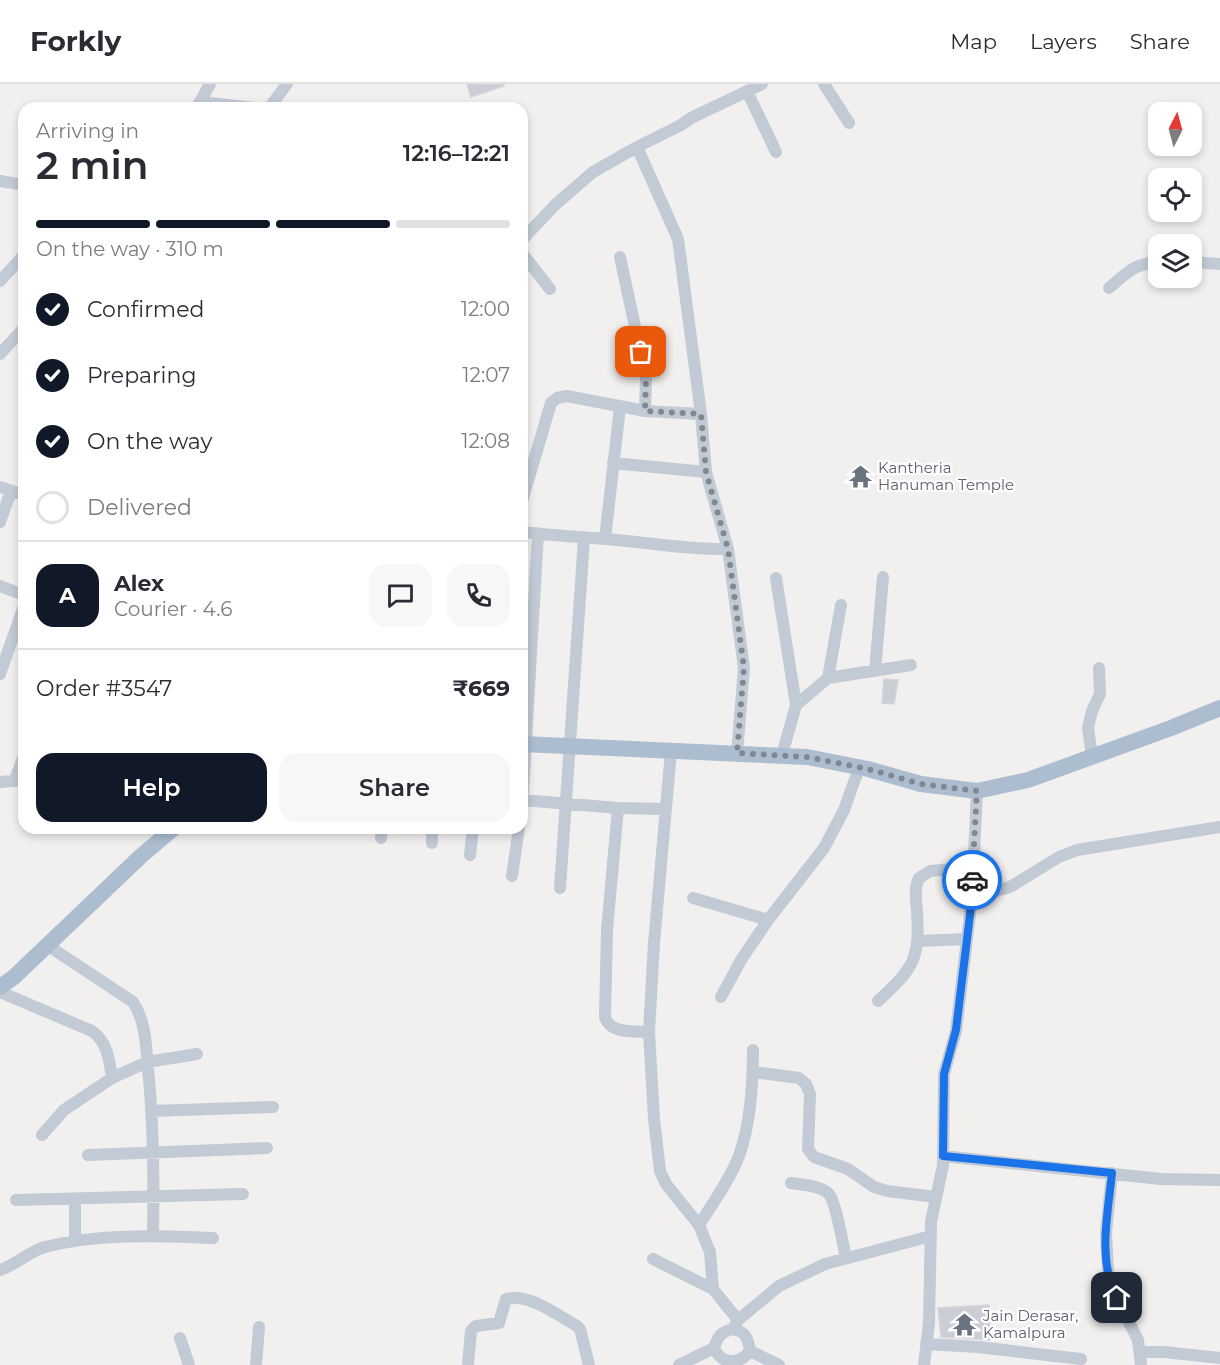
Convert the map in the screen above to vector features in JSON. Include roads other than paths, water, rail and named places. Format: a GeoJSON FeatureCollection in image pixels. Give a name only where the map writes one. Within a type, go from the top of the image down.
{"type":"FeatureCollection","features":[{"type":"Feature","properties":{"kind":"main road"},"geometry":{"type":"LineString","coordinates":[[528,744],[807,757],[921,784],[977,791],[1028,780],[1220,708]]}},
{"type":"Feature","properties":{"kind":"main road"},"geometry":{"type":"LineString","coordinates":[[0,987],[14,977],[167,834]]}},
{"type":"Feature","properties":{"kind":"street"},"geometry":{"type":"LineString","coordinates":[[201,102],[210,84]]}},
{"type":"Feature","properties":{"kind":"street"},"geometry":{"type":"LineString","coordinates":[[274,102],[287,84]]}},
{"type":"Feature","properties":{"kind":"street"},"geometry":{"type":"LineString","coordinates":[[528,234],[555,205],[593,172],[637,147],[762,84]]}},
{"type":"Feature","properties":{"kind":"street"},"geometry":{"type":"LineString","coordinates":[[824,84],[849,123]]}},
{"type":"Feature","properties":{"kind":"street"},"geometry":{"type":"LineString","coordinates":[[747,91],[776,152]]}},
{"type":"Feature","properties":{"kind":"street"},"geometry":{"type":"LineString","coordinates":[[637,147],[678,239],[701,414],[706,472],[728,549],[744,668],[737,753]]}},
{"type":"Feature","properties":{"kind":"street"},"geometry":{"type":"LineString","coordinates":[[1,182],[18,184]]}},
{"type":"Feature","properties":{"kind":"street"},"geometry":{"type":"LineString","coordinates":[[620,257],[646,378],[645,411]]}},
{"type":"Feature","properties":{"kind":"street"},"geometry":{"type":"LineString","coordinates":[[528,261],[550,289]]}},
{"type":"Feature","properties":{"kind":"street"},"geometry":{"type":"LineString","coordinates":[[0,281],[18,262]]}},
{"type":"Feature","properties":{"kind":"street"},"geometry":{"type":"LineString","coordinates":[[1109,288],[1130,270],[1148,263]]}},
{"type":"Feature","properties":{"kind":"street"},"geometry":{"type":"LineString","coordinates":[[1202,263],[1220,264]]}},
{"type":"Feature","properties":{"kind":"street"},"geometry":{"type":"LineString","coordinates":[[0,354],[18,334]]}},
{"type":"Feature","properties":{"kind":"street"},"geometry":{"type":"LineString","coordinates":[[528,481],[551,403],[557,398],[567,396],[645,411],[701,414]]}},
{"type":"Feature","properties":{"kind":"street"},"geometry":{"type":"LineString","coordinates":[[604,539],[620,407]]}},
{"type":"Feature","properties":{"kind":"street"},"geometry":{"type":"LineString","coordinates":[[614,463],[706,472]]}},
{"type":"Feature","properties":{"kind":"street"},"geometry":{"type":"LineString","coordinates":[[0,522],[6,489]]}},
{"type":"Feature","properties":{"kind":"street"},"geometry":{"type":"LineString","coordinates":[[528,533],[698,550],[728,549]]}},
{"type":"Feature","properties":{"kind":"street"},"geometry":{"type":"LineString","coordinates":[[528,696],[538,534]]}},
{"type":"Feature","properties":{"kind":"street"},"geometry":{"type":"LineString","coordinates":[[560,888],[584,539]]}},
{"type":"Feature","properties":{"kind":"street"},"geometry":{"type":"LineString","coordinates":[[875,671],[883,576]]}},
{"type":"Feature","properties":{"kind":"street"},"geometry":{"type":"LineString","coordinates":[[776,578],[796,705],[782,755]]}},
{"type":"Feature","properties":{"kind":"street"},"geometry":{"type":"LineString","coordinates":[[0,586],[18,593]]}},
{"type":"Feature","properties":{"kind":"street"},"geometry":{"type":"LineString","coordinates":[[828,678],[841,605]]}},
{"type":"Feature","properties":{"kind":"street"},"geometry":{"type":"LineString","coordinates":[[0,674],[18,623]]}},
{"type":"Feature","properties":{"kind":"street"},"geometry":{"type":"LineString","coordinates":[[796,705],[828,678],[910,665]]}},
{"type":"Feature","properties":{"kind":"street"},"geometry":{"type":"LineString","coordinates":[[1092,756],[1088,728],[1092,711],[1100,694],[1099,668]]}},
{"type":"Feature","properties":{"kind":"street"},"geometry":{"type":"LineString","coordinates":[[671,751],[654,943],[649,1032],[654,1119],[660,1171],[666,1184],[699,1225],[710,1252],[713,1289],[735,1324],[748,1338],[750,1351],[746,1358],[738,1364],[730,1365],[718,1357],[714,1347],[718,1336],[735,1324],[779,1286],[825,1264],[931,1236]]}},
{"type":"Feature","properties":{"kind":"street"},"geometry":{"type":"LineString","coordinates":[[721,997],[741,960],[768,920],[824,848],[844,810],[859,768]]}},
{"type":"Feature","properties":{"kind":"street"},"geometry":{"type":"LineString","coordinates":[[0,782],[18,780]]}},
{"type":"Feature","properties":{"kind":"street"},"geometry":{"type":"LineString","coordinates":[[924,1365],[929,1323],[931,1236],[943,1156],[944,1074],[956,1030],[972,898],[977,791]]}},
{"type":"Feature","properties":{"kind":"street"},"geometry":{"type":"LineString","coordinates":[[528,802],[666,809]]}},
{"type":"Feature","properties":{"kind":"street"},"geometry":{"type":"LineString","coordinates":[[618,808],[607,930],[605,1017],[608,1025],[613,1029],[649,1032]]}},
{"type":"Feature","properties":{"kind":"street"},"geometry":{"type":"LineString","coordinates":[[972,898],[1010,886],[1059,857],[1077,850],[1220,827]]}},
{"type":"Feature","properties":{"kind":"street"},"geometry":{"type":"LineString","coordinates":[[432,834],[432,843]]}},
{"type":"Feature","properties":{"kind":"street"},"geometry":{"type":"LineString","coordinates":[[470,855],[472,834]]}},
{"type":"Feature","properties":{"kind":"street"},"geometry":{"type":"LineString","coordinates":[[512,876],[518,834]]}},
{"type":"Feature","properties":{"kind":"street"},"geometry":{"type":"LineString","coordinates":[[878,1001],[908,972],[914,962],[919,941],[915,891],[919,878],[930,871],[972,867]]}},
{"type":"Feature","properties":{"kind":"street"},"geometry":{"type":"LineString","coordinates":[[693,898],[768,920]]}},
{"type":"Feature","properties":{"kind":"street"},"geometry":{"type":"LineString","coordinates":[[919,941],[967,939]]}},
{"type":"Feature","properties":{"kind":"street"},"geometry":{"type":"LineString","coordinates":[[47,945],[133,1002],[141,1015],[152,1111],[153,1236]]}},
{"type":"Feature","properties":{"kind":"street"},"geometry":{"type":"LineString","coordinates":[[0,992],[64,1018],[100,1037],[108,1050],[112,1078]]}},
{"type":"Feature","properties":{"kind":"street"},"geometry":{"type":"LineString","coordinates":[[699,1225],[727,1180],[738,1157],[747,1129],[753,1050]]}},
{"type":"Feature","properties":{"kind":"street"},"geometry":{"type":"LineString","coordinates":[[42,1135],[64,1110],[112,1078],[147,1062],[197,1054]]}},
{"type":"Feature","properties":{"kind":"street"},"geometry":{"type":"LineString","coordinates":[[753,1071],[799,1078],[806,1084],[810,1094],[808,1149],[814,1157],[848,1169],[874,1187],[887,1191],[936,1197]]}},
{"type":"Feature","properties":{"kind":"street"},"geometry":{"type":"LineString","coordinates":[[152,1111],[273,1107]]}},
{"type":"Feature","properties":{"kind":"street"},"geometry":{"type":"LineString","coordinates":[[88,1155],[267,1148]]}},
{"type":"Feature","properties":{"kind":"street"},"geometry":{"type":"LineString","coordinates":[[943,1156],[1161,1179],[1220,1180]]}},
{"type":"Feature","properties":{"kind":"street"},"geometry":{"type":"LineString","coordinates":[[1112,1173],[1106,1233],[1108,1270],[1111,1287],[1138,1340],[1141,1365]]}},
{"type":"Feature","properties":{"kind":"street"},"geometry":{"type":"LineString","coordinates":[[790,1183],[828,1192],[834,1204],[846,1258]]}},
{"type":"Feature","properties":{"kind":"street"},"geometry":{"type":"LineString","coordinates":[[16,1200],[243,1194]]}},
{"type":"Feature","properties":{"kind":"street"},"geometry":{"type":"LineString","coordinates":[[75,1199],[75,1240]]}},
{"type":"Feature","properties":{"kind":"street"},"geometry":{"type":"LineString","coordinates":[[0,1270],[8,1268],[29,1253],[75,1240],[153,1236],[213,1238]]}},
{"type":"Feature","properties":{"kind":"street"},"geometry":{"type":"LineString","coordinates":[[653,1259],[713,1289]]}},
{"type":"Feature","properties":{"kind":"street"},"geometry":{"type":"LineString","coordinates":[[468,1365],[471,1331],[476,1326],[499,1323],[506,1299],[512,1297],[533,1302],[577,1326],[580,1329],[589,1365]]}},
{"type":"Feature","properties":{"kind":"street"},"geometry":{"type":"LineString","coordinates":[[256,1365],[259,1327]]}},
{"type":"Feature","properties":{"kind":"street"},"geometry":{"type":"LineString","coordinates":[[180,1338],[189,1365]]}},
{"type":"Feature","properties":{"kind":"street"},"geometry":{"type":"LineString","coordinates":[[926,1344],[978,1347],[1081,1359]]}},
{"type":"Feature","properties":{"kind":"street"},"geometry":{"type":"LineString","coordinates":[[679,1365],[714,1347]]}},
{"type":"Feature","properties":{"kind":"street"},"geometry":{"type":"LineString","coordinates":[[750,1351],[779,1365]]}},
{"type":"Feature","properties":{"kind":"street"},"geometry":{"type":"LineString","coordinates":[[1140,1352],[1220,1358]]}},
{"type":"Feature","properties":{"kind":"place","name":"Kantheria Hanuman Temple"},"geometry":{"type":"Point","coordinates":[860,476]}},
{"type":"Feature","properties":{"kind":"place","name":"Jain Derasar, Kamalpura"},"geometry":{"type":"Point","coordinates":[965,1324]}}]}
